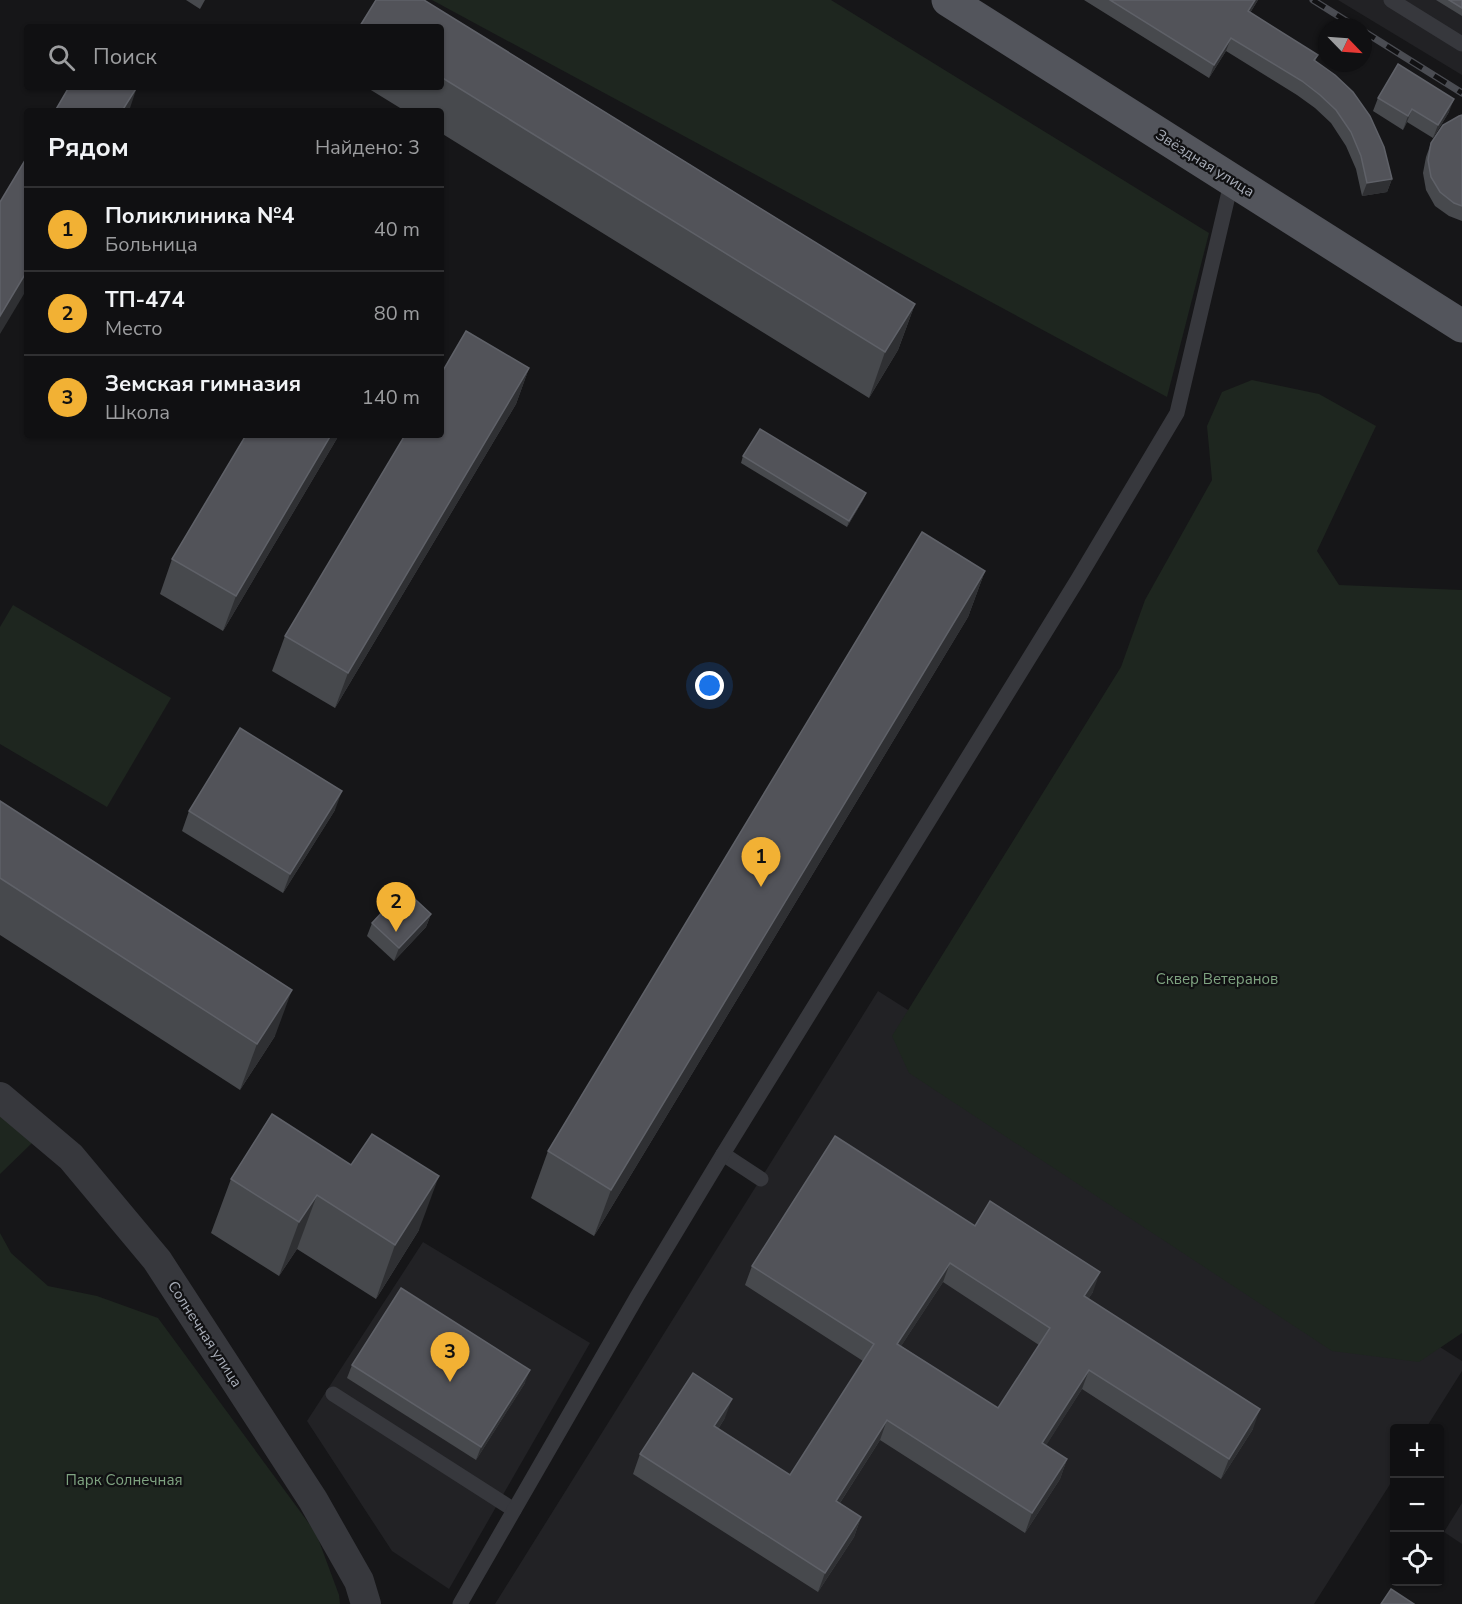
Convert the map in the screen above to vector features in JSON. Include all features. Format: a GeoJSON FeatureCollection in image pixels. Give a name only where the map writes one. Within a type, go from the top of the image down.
{"type":"FeatureCollection","features":[{"type":"Feature","properties":{"kind":"main road","name":"Звёздная улица"},"geometry":{"type":"LineString","coordinates":[[948,0],[1462,326]]}},
{"type":"Feature","properties":{"kind":"street","name":"Солнечная улица"},"geometry":{"type":"LineString","coordinates":[[0,1097],[71,1157],[157,1260],[313,1500],[360,1581],[366,1604]]}},
{"type":"Feature","properties":{"kind":"lane"},"geometry":{"type":"LineString","coordinates":[[1391,0],[1462,44]]}},
{"type":"Feature","properties":{"kind":"lane"},"geometry":{"type":"LineString","coordinates":[[460,1604],[617,1331],[723,1154],[1078,579],[1177,413],[1232,180]]}},
{"type":"Feature","properties":{"kind":"lane"},"geometry":{"type":"LineString","coordinates":[[723,1154],[760,1179]]}},
{"type":"Feature","properties":{"kind":"lane"},"geometry":{"type":"LineString","coordinates":[[333,1394],[514,1509]]}},
{"type":"Feature","properties":{"kind":"shaded area"},"geometry":{"type":"Polygon","coordinates":[[[1338,0],[1462,0],[1462,75],[1372,21],[1372,18],[1368,18],[1338,0]]]}},
{"type":"Feature","properties":{"kind":"shaded area"},"geometry":{"type":"Polygon","coordinates":[[[878,991],[1462,1361],[1462,1371],[1429,1424],[1390,1424],[1390,1484],[1314,1604],[495,1604],[878,991]]]}},
{"type":"Feature","properties":{"kind":"shaded area"},"geometry":{"type":"Polygon","coordinates":[[[423,1242],[590,1343],[449,1589],[392,1551],[307,1421],[423,1242]]]}},
{"type":"Feature","properties":{"kind":"shaded area"},"geometry":{"type":"Polygon","coordinates":[[[1462,1503],[1462,1544],[1444,1532],[1462,1503]]]}},
{"type":"Feature","properties":{"kind":"green space"},"geometry":{"type":"Polygon","coordinates":[[[432,0],[831,0],[1209,233],[1167,397],[432,0]]]}},
{"type":"Feature","properties":{"kind":"green space","name":"Сквер Ветеранов"},"geometry":{"type":"Polygon","coordinates":[[[1252,380],[1319,394],[1376,426],[1317,551],[1339,585],[1462,590],[1462,1333],[1419,1362],[1332,1351],[909,1073],[892,1036],[1121,667],[1145,600],[1212,480],[1207,426],[1222,392],[1252,380]]]}},
{"type":"Feature","properties":{"kind":"green space"},"geometry":{"type":"Polygon","coordinates":[[[13,605],[171,698],[107,807],[0,744],[0,627],[13,605]]]}},
{"type":"Feature","properties":{"kind":"green space"},"geometry":{"type":"Polygon","coordinates":[[[0,1112],[34,1141],[0,1174],[0,1112]]]}},
{"type":"Feature","properties":{"kind":"green space","name":"Парк Солнечная"},"geometry":{"type":"Polygon","coordinates":[[[0,1233],[11,1253],[48,1286],[97,1296],[158,1318],[316,1533],[339,1595],[340,1604],[0,1604],[0,1233]]]}},
{"type":"Feature","properties":{"kind":"building"},"geometry":{"type":"Polygon","coordinates":[[[376,0],[424,0],[915,304],[885,352],[444,79],[444,24],[361,24],[376,0]]]}},
{"type":"Feature","properties":{"kind":"building"},"geometry":{"type":"Polygon","coordinates":[[[1110,0],[1255,0],[1248,11],[1318,55],[1314,60],[1318,63],[1318,72],[1331,72],[1353,92],[1370,116],[1384,147],[1392,179],[1367,183],[1361,156],[1351,132],[1336,110],[1302,81],[1231,38],[1214,65],[1110,0]]]}},
{"type":"Feature","properties":{"kind":"building"},"geometry":{"type":"Polygon","coordinates":[[[1449,0],[1462,0],[1462,8],[1449,0]]]}},
{"type":"Feature","properties":{"kind":"building"},"geometry":{"type":"Polygon","coordinates":[[[1398,64],[1454,99],[1438,125],[1412,109],[1408,116],[1378,98],[1398,64]]]}},
{"type":"Feature","properties":{"kind":"building"},"geometry":{"type":"Polygon","coordinates":[[[67,90],[135,90],[124,108],[57,108],[67,90]]]}},
{"type":"Feature","properties":{"kind":"building"},"geometry":{"type":"Polygon","coordinates":[[[1462,115],[1462,206],[1440,192],[1431,177],[1428,160],[1431,143],[1443,125],[1462,115]]]}},
{"type":"Feature","properties":{"kind":"building"},"geometry":{"type":"Polygon","coordinates":[[[24,162],[24,276],[0,316],[0,202],[24,162]]]}},
{"type":"Feature","properties":{"kind":"building"},"geometry":{"type":"Polygon","coordinates":[[[466,331],[529,368],[348,673],[285,636],[403,438],[444,438],[444,369],[466,331]]]}},
{"type":"Feature","properties":{"kind":"building"},"geometry":{"type":"Polygon","coordinates":[[[760,429],[866,493],[849,521],[743,456],[760,429]]]}},
{"type":"Feature","properties":{"kind":"building"},"geometry":{"type":"Polygon","coordinates":[[[244,438],[329,438],[236,596],[172,559],[244,438]]]}},
{"type":"Feature","properties":{"kind":"building"},"geometry":{"type":"Polygon","coordinates":[[[922,532],[985,571],[611,1190],[548,1151],[922,532]]]}},
{"type":"Feature","properties":{"kind":"building"},"geometry":{"type":"Polygon","coordinates":[[[240,728],[342,791],[290,874],[189,811],[240,728]]]}},
{"type":"Feature","properties":{"kind":"building"},"geometry":{"type":"Polygon","coordinates":[[[0,801],[292,990],[257,1044],[0,878],[0,801]]]}},
{"type":"Feature","properties":{"kind":"building"},"geometry":{"type":"Polygon","coordinates":[[[404,889],[431,914],[399,948],[372,923],[404,889]]]}},
{"type":"Feature","properties":{"kind":"building"},"geometry":{"type":"Polygon","coordinates":[[[272,1114],[351,1165],[372,1134],[439,1176],[395,1245],[317,1195],[299,1222],[231,1179],[272,1114]]]}},
{"type":"Feature","properties":{"kind":"building"},"geometry":{"type":"Polygon","coordinates":[[[835,1136],[975,1226],[990,1201],[1100,1272],[1084,1296],[1260,1409],[1229,1459],[1089,1370],[1042,1443],[1067,1459],[1032,1513],[887,1420],[836,1501],[861,1517],[825,1573],[640,1454],[693,1373],[732,1399],[714,1426],[790,1475],[874,1344],[752,1266],[835,1136]],[[950,1263],[897,1344],[998,1408],[1050,1328],[950,1263]]]}},
{"type":"Feature","properties":{"kind":"building"},"geometry":{"type":"Polygon","coordinates":[[[401,1288],[530,1370],[481,1447],[352,1365],[401,1288]]]}},
{"type":"Feature","properties":{"kind":"building"},"geometry":{"type":"Polygon","coordinates":[[[1391,1589],[1414,1604],[1381,1604],[1391,1589]]]}},
{"type":"Feature","properties":{"kind":"railway"},"geometry":{"type":"LineString","coordinates":[[1313,0],[1342,18]]}},
{"type":"Feature","properties":{"kind":"railway"},"geometry":{"type":"LineString","coordinates":[[1372,37],[1462,93]]}},
{"type":"Feature","properties":{"kind":"place","name":"Поликлиника №4"},"geometry":{"type":"Point","coordinates":[761,887]}},
{"type":"Feature","properties":{"kind":"place","name":"ТП-474"},"geometry":{"type":"Point","coordinates":[396,932]}},
{"type":"Feature","properties":{"kind":"place","name":"Земская гимназия"},"geometry":{"type":"Point","coordinates":[450,1382]}}]}
